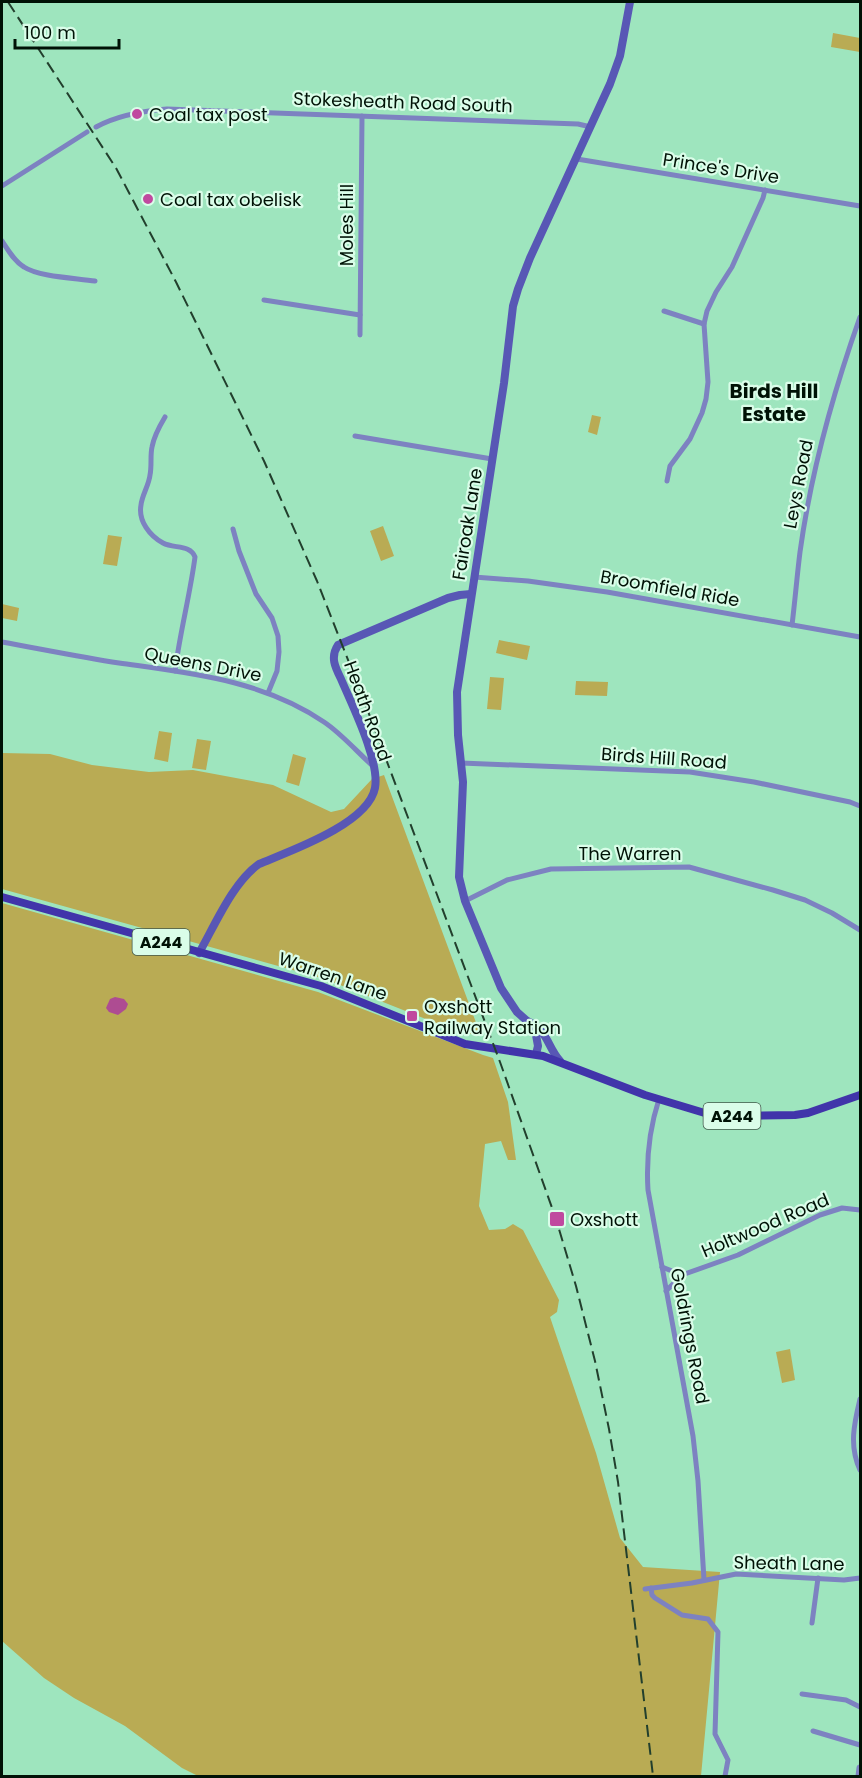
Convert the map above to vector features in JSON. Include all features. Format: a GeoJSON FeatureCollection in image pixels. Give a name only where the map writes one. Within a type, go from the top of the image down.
{"type":"FeatureCollection","features":[{"type":"Feature","properties":{"kind":"main road","name":"Fairoak Lane"},"geometry":{"type":"LineString","coordinates":[[536,1054],[538,1041],[536,1035],[526,1020],[516,1012],[501,988],[465,901],[459,877],[463,782],[457,692],[513,306],[530,258],[610,84],[620,56],[630,2]]}},
{"type":"Feature","properties":{"kind":"main road","name":"Heath Road"},"geometry":{"type":"LineString","coordinates":[[199,952],[239,884],[251,870],[259,864],[338,829],[363,809],[371,798],[375,788],[375,768],[333,661],[338,645],[448,598],[471,594]]}},
{"type":"Feature","properties":{"kind":"main road","name":"Warren Lane"},"geometry":{"type":"LineString","coordinates":[[2,897],[321,986],[468,1045],[536,1054],[659,1099],[708,1114],[782,1117],[808,1113],[861,1095]]}},
{"type":"Feature","properties":{"kind":"main road"},"geometry":{"type":"LineString","coordinates":[[526,1020],[541,1029],[560,1061]]}},
{"type":"Feature","properties":{"kind":"street","name":"Stokesheath Road South"},"geometry":{"type":"LineString","coordinates":[[96,127],[107,121],[138,112],[167,109],[578,124],[591,127]]}},
{"type":"Feature","properties":{"kind":"street","name":"Moles Hill"},"geometry":{"type":"LineString","coordinates":[[360,335],[362,116]]}},
{"type":"Feature","properties":{"kind":"street"},"geometry":{"type":"LineString","coordinates":[[2,186],[87,132]]}},
{"type":"Feature","properties":{"kind":"street","name":"Prince's Drive"},"geometry":{"type":"LineString","coordinates":[[577,159],[861,206]]}},
{"type":"Feature","properties":{"kind":"street"},"geometry":{"type":"LineString","coordinates":[[667,481],[670,466],[695,428],[706,399],[708,382],[704,324],[711,301],[732,267],[765,190]]}},
{"type":"Feature","properties":{"kind":"street"},"geometry":{"type":"LineString","coordinates":[[2,241],[17,262],[35,272],[95,281]]}},
{"type":"Feature","properties":{"kind":"street"},"geometry":{"type":"LineString","coordinates":[[264,300],[360,315]]}},
{"type":"Feature","properties":{"kind":"street"},"geometry":{"type":"LineString","coordinates":[[664,311],[704,324]]}},
{"type":"Feature","properties":{"kind":"street","name":"Leys Road"},"geometry":{"type":"LineString","coordinates":[[792,625],[800,552],[820,447],[847,355],[861,317]]}},
{"type":"Feature","properties":{"kind":"street"},"geometry":{"type":"LineString","coordinates":[[165,417],[154,436],[149,481],[140,507],[145,527],[153,536],[172,546],[189,549],[195,557],[175,671]]}},
{"type":"Feature","properties":{"kind":"street"},"geometry":{"type":"LineString","coordinates":[[355,436],[492,459]]}},
{"type":"Feature","properties":{"kind":"street"},"geometry":{"type":"LineString","coordinates":[[233,529],[256,594],[272,618],[278,636],[277,671],[268,693]]}},
{"type":"Feature","properties":{"kind":"street","name":"Broomfield Ride"},"geometry":{"type":"LineString","coordinates":[[474,577],[528,581],[607,592],[861,637]]}},
{"type":"Feature","properties":{"kind":"street","name":"Queens Drive"},"geometry":{"type":"LineString","coordinates":[[2,642],[116,663],[175,671],[244,685],[268,693],[324,722],[375,768]]}},
{"type":"Feature","properties":{"kind":"street","name":"Birds Hill Road"},"geometry":{"type":"LineString","coordinates":[[461,763],[699,773],[754,782],[861,806]]}},
{"type":"Feature","properties":{"kind":"street","name":"The Warren"},"geometry":{"type":"LineString","coordinates":[[465,901],[507,880],[551,869],[678,866],[689,867],[805,900],[861,930]]}},
{"type":"Feature","properties":{"kind":"street","name":"Goldrings Road"},"geometry":{"type":"LineString","coordinates":[[659,1099],[651,1128],[647,1170],[648,1190],[693,1436],[704,1580]]}},
{"type":"Feature","properties":{"kind":"street","name":"Holtwood Road"},"geometry":{"type":"LineString","coordinates":[[666,1291],[682,1275],[738,1255],[831,1210],[848,1208],[861,1210]]}},
{"type":"Feature","properties":{"kind":"street"},"geometry":{"type":"LineString","coordinates":[[662,1267],[682,1275]]}},
{"type":"Feature","properties":{"kind":"street"},"geometry":{"type":"LineString","coordinates":[[861,1400],[853,1434],[855,1458],[861,1470]]}},
{"type":"Feature","properties":{"kind":"street","name":"Sheath Lane"},"geometry":{"type":"LineString","coordinates":[[725,1776],[728,1760],[715,1734],[718,1632],[708,1619],[682,1615],[655,1598],[648,1588],[743,1574],[844,1580],[861,1578]]}},
{"type":"Feature","properties":{"kind":"street"},"geometry":{"type":"LineString","coordinates":[[812,1623],[818,1578]]}},
{"type":"Feature","properties":{"kind":"street"},"geometry":{"type":"LineString","coordinates":[[802,1694],[846,1700],[861,1707]]}},
{"type":"Feature","properties":{"kind":"street"},"geometry":{"type":"LineString","coordinates":[[813,1731],[861,1745]]}},
{"type":"Feature","properties":{"kind":"street"},"geometry":{"type":"LineString","coordinates":[[859,1776],[861,1768]]}},
{"type":"Feature","properties":{"kind":"shaded area"},"geometry":{"type":"Polygon","coordinates":[[[833,33],[860,38],[860,52],[831,47],[833,33]]]}},
{"type":"Feature","properties":{"kind":"shaded area"},"geometry":{"type":"Polygon","coordinates":[[[592,415],[601,417],[597,435],[588,432],[592,415]]]}},
{"type":"Feature","properties":{"kind":"shaded area"},"geometry":{"type":"Polygon","coordinates":[[[383,526],[394,556],[381,561],[370,531],[383,526]]]}},
{"type":"Feature","properties":{"kind":"shaded area"},"geometry":{"type":"Polygon","coordinates":[[[108,535],[122,537],[117,566],[103,564],[108,535]]]}},
{"type":"Feature","properties":{"kind":"shaded area"},"geometry":{"type":"Polygon","coordinates":[[[2,604],[19,608],[17,621],[2,618],[2,604]]]}},
{"type":"Feature","properties":{"kind":"shaded area"},"geometry":{"type":"Polygon","coordinates":[[[499,640],[530,646],[527,660],[496,653],[499,640]]]}},
{"type":"Feature","properties":{"kind":"shaded area"},"geometry":{"type":"Polygon","coordinates":[[[490,677],[504,678],[501,710],[487,709],[490,677]]]}},
{"type":"Feature","properties":{"kind":"shaded area"},"geometry":{"type":"Polygon","coordinates":[[[576,681],[608,682],[607,696],[575,695],[576,681]]]}},
{"type":"Feature","properties":{"kind":"shaded area"},"geometry":{"type":"Polygon","coordinates":[[[159,731],[172,733],[168,762],[154,759],[159,731]]]}},
{"type":"Feature","properties":{"kind":"shaded area"},"geometry":{"type":"Polygon","coordinates":[[[197,739],[211,741],[206,770],[192,768],[197,739]]]}},
{"type":"Feature","properties":{"kind":"shaded area"},"geometry":{"type":"Polygon","coordinates":[[[2,753],[50,754],[92,765],[149,772],[193,770],[273,785],[331,812],[344,809],[372,779],[384,775],[481,1036],[456,1031],[325,979],[2,889],[2,753]]]}},
{"type":"Feature","properties":{"kind":"shaded area"},"geometry":{"type":"Polygon","coordinates":[[[293,754],[306,758],[299,786],[286,782],[293,754]]]}},
{"type":"Feature","properties":{"kind":"shaded area"},"geometry":{"type":"Polygon","coordinates":[[[2,903],[318,992],[493,1058],[508,1102],[516,1160],[508,1160],[501,1141],[485,1144],[479,1206],[489,1230],[505,1229],[513,1224],[523,1230],[559,1300],[557,1312],[550,1317],[596,1453],[620,1538],[643,1567],[720,1572],[701,1776],[198,1776],[182,1768],[125,1726],[74,1698],[44,1678],[2,1641],[2,903]]]}},
{"type":"Feature","properties":{"kind":"shaded area"},"geometry":{"type":"Polygon","coordinates":[[[115,997],[124,999],[128,1004],[126,1009],[118,1015],[109,1012],[106,1008],[110,999],[115,997]]]}},
{"type":"Feature","properties":{"kind":"shaded area"},"geometry":{"type":"Polygon","coordinates":[[[790,1349],[795,1380],[782,1383],[776,1352],[790,1349]]]}},
{"type":"Feature","properties":{"kind":"railway"},"geometry":{"type":"LineString","coordinates":[[8,2],[116,168],[176,282],[264,461],[317,581],[363,698],[500,1062],[556,1219],[595,1361],[618,1482],[653,1776]]}},
{"type":"Feature","properties":{"kind":"place","name":"Coal tax post"},"geometry":{"type":"Point","coordinates":[137,114]}},
{"type":"Feature","properties":{"kind":"place","name":"Coal tax obelisk"},"geometry":{"type":"Point","coordinates":[148,199]}},
{"type":"Feature","properties":{"kind":"place","name":"Oxshott Railway Station"},"geometry":{"type":"Point","coordinates":[412,1016]}},
{"type":"Feature","properties":{"kind":"place","name":"Oxshott"},"geometry":{"type":"Point","coordinates":[557,1219]}},
{"type":"Feature","properties":{"kind":"district","name":"Birds Hill Estate"},"geometry":{"type":"Point","coordinates":[774,402]}}]}
